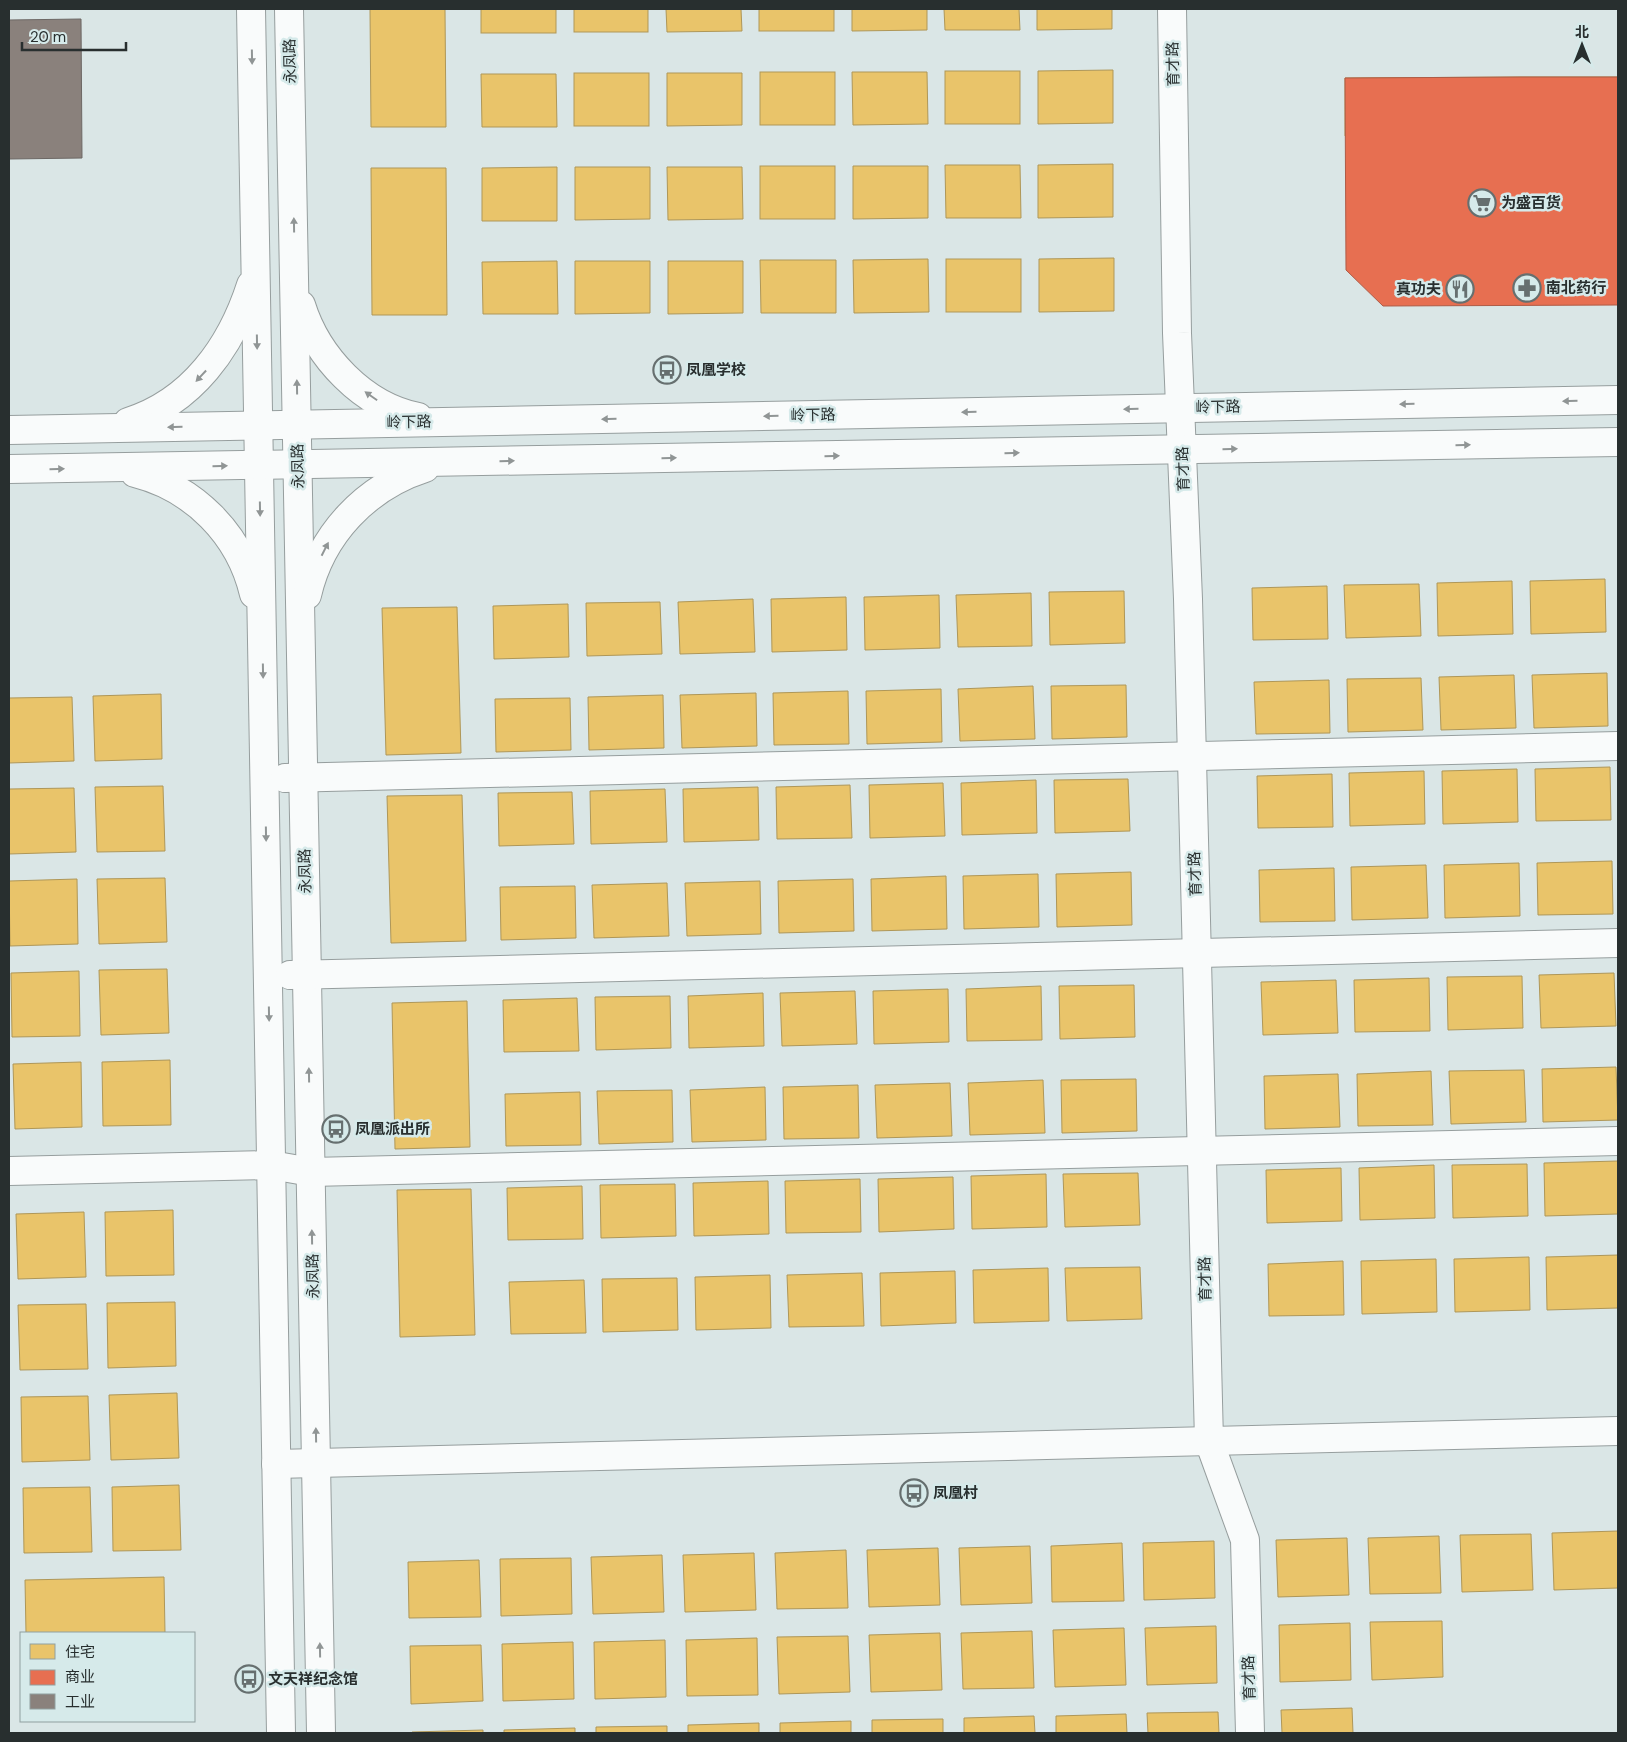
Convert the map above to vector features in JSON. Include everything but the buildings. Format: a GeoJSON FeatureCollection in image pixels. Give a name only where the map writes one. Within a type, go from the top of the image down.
{"type":"FeatureCollection","features":[{"type":"Feature","properties":{"kind":"street"},"geometry":{"type":"LineString","coordinates":[[251,9],[281,1733]]}},
{"type":"Feature","properties":{"kind":"street","name":"永凤路"},"geometry":{"type":"LineString","coordinates":[[289,9],[321,1733]]}},
{"type":"Feature","properties":{"kind":"street","name":"育才路"},"geometry":{"type":"LineString","coordinates":[[1172,9],[1180,408],[1192,756],[1209,1441],[1245,1540],[1250,1733]]}},
{"type":"Feature","properties":{"kind":"street"},"geometry":{"type":"LineString","coordinates":[[100,428],[142,418],[160,409],[177,398],[203,374],[222,349],[239,317],[251,282],[256,254]]}},
{"type":"Feature","properties":{"kind":"street"},"geometry":{"type":"LineString","coordinates":[[294,272],[301,304],[314,337],[323,352],[347,376],[370,396],[398,411],[418,417],[449,422]]}},
{"type":"Feature","properties":{"kind":"street","name":"岭下路"},"geometry":{"type":"LineString","coordinates":[[9,430],[1618,400]]}},
{"type":"Feature","properties":{"kind":"street"},"geometry":{"type":"LineString","coordinates":[[9,470],[1618,442]]}},
{"type":"Feature","properties":{"kind":"street"},"geometry":{"type":"LineString","coordinates":[[301,628],[312,576],[333,534],[352,511],[378,489],[409,473],[458,462]]}},
{"type":"Feature","properties":{"kind":"street"},"geometry":{"type":"LineString","coordinates":[[96,468],[134,473],[170,485],[187,495],[218,524],[232,541],[251,583],[262,636]]}},
{"type":"Feature","properties":{"kind":"street"},"geometry":{"type":"LineString","coordinates":[[265,778],[1618,746]]}},
{"type":"Feature","properties":{"kind":"street"},"geometry":{"type":"LineString","coordinates":[[268,976],[1618,944]]}},
{"type":"Feature","properties":{"kind":"street"},"geometry":{"type":"LineString","coordinates":[[9,1171],[271,1165],[311,1172],[1618,1141]]}},
{"type":"Feature","properties":{"kind":"street"},"geometry":{"type":"LineString","coordinates":[[276,1464],[1618,1431]]}},
{"type":"Feature","properties":{"kind":"place","name":"为盛百货"},"geometry":{"type":"Point","coordinates":[1482,203]}},
{"type":"Feature","properties":{"kind":"place","name":"南北药行"},"geometry":{"type":"Point","coordinates":[1527,288]}},
{"type":"Feature","properties":{"kind":"place","name":"真功夫"},"geometry":{"type":"Point","coordinates":[1460,289]}},
{"type":"Feature","properties":{"kind":"place","name":"凤凰学校"},"geometry":{"type":"Point","coordinates":[667,370]}},
{"type":"Feature","properties":{"kind":"place","name":"凤凰派出所"},"geometry":{"type":"Point","coordinates":[336,1129]}},
{"type":"Feature","properties":{"kind":"place","name":"凤凰村"},"geometry":{"type":"Point","coordinates":[914,1493]}},
{"type":"Feature","properties":{"kind":"place","name":"文天祥纪念馆"},"geometry":{"type":"Point","coordinates":[249,1679]}}]}
